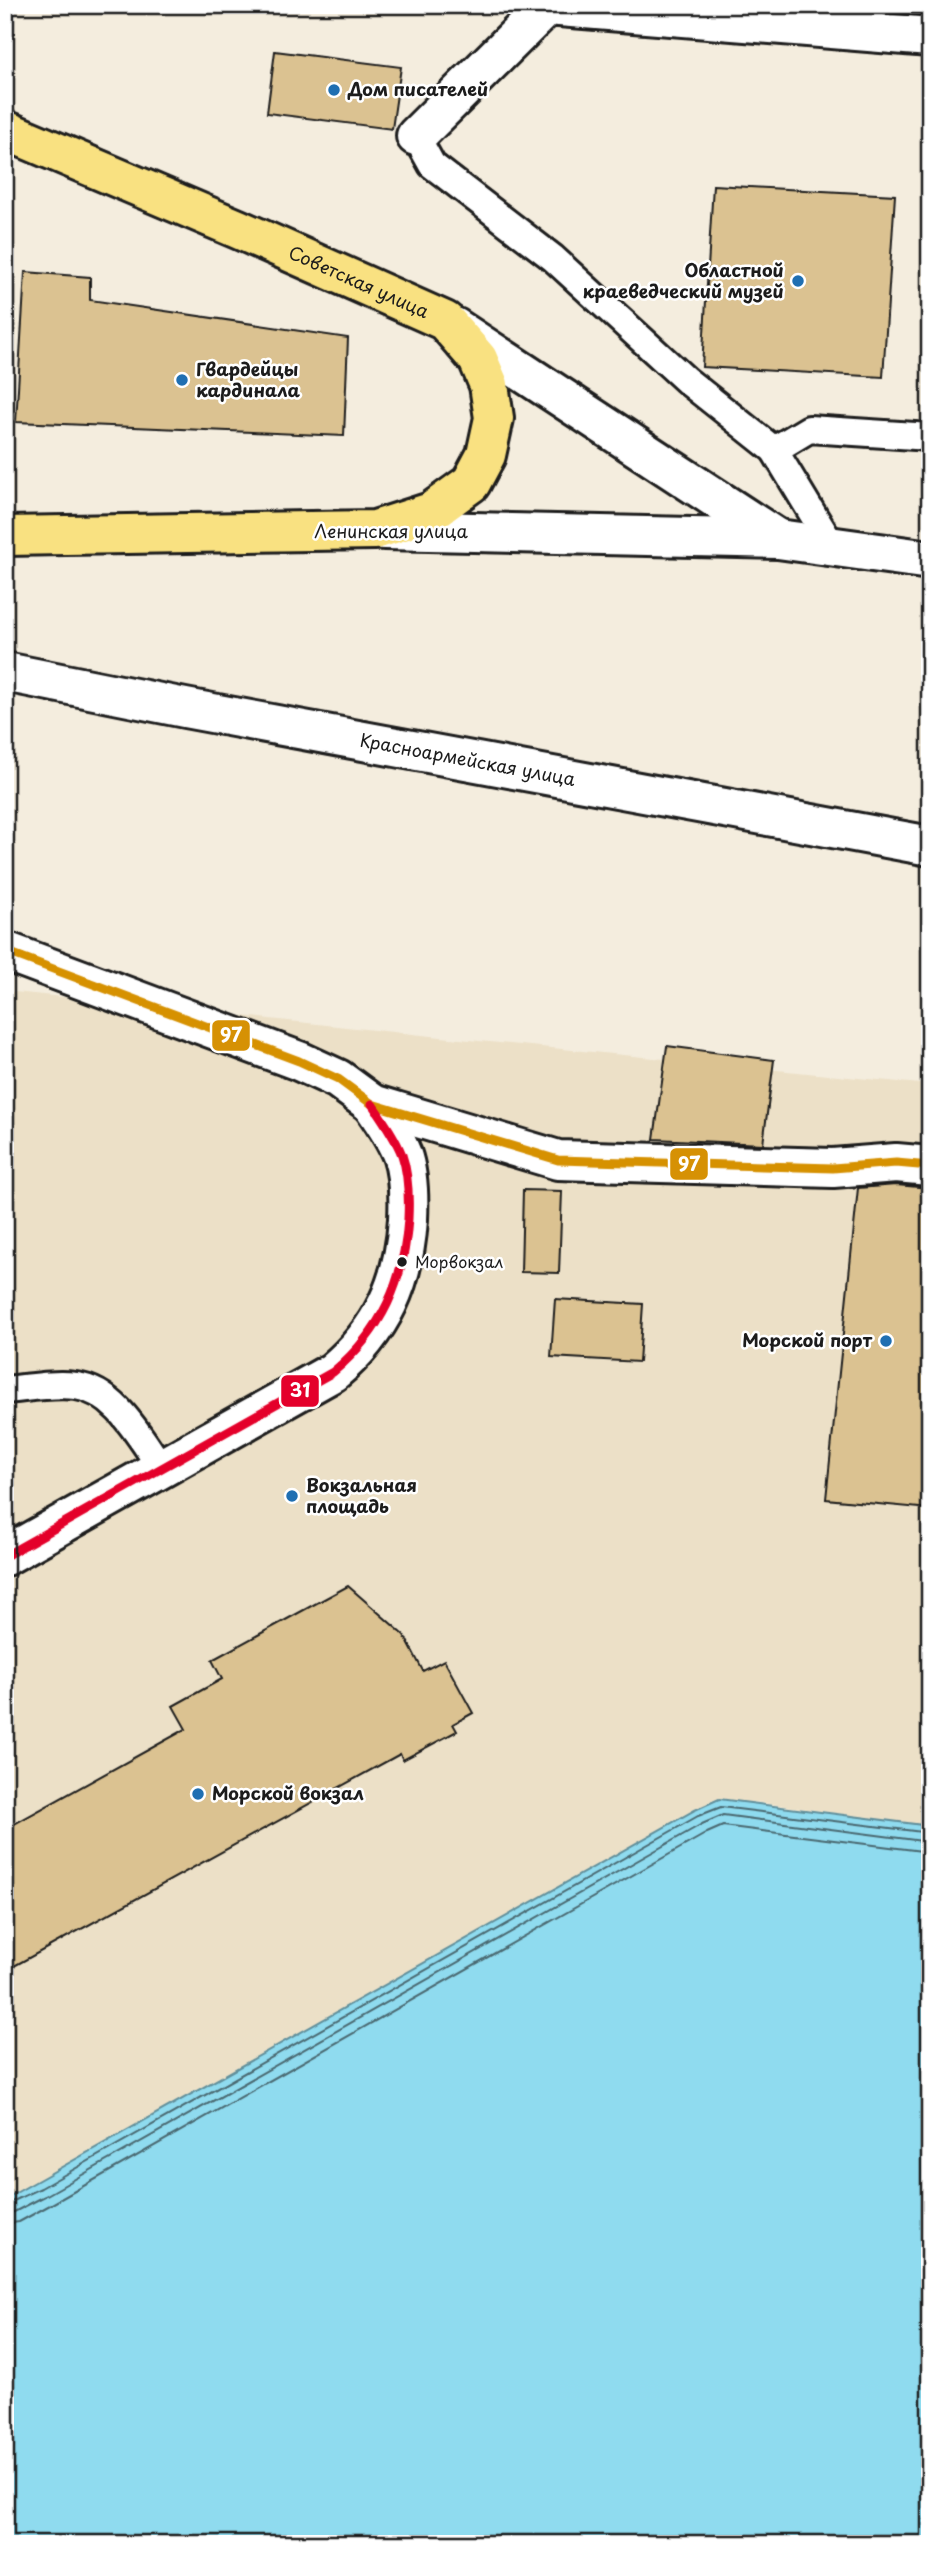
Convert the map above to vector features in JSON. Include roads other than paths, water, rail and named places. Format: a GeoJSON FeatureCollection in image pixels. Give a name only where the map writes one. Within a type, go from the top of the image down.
{"type":"FeatureCollection","features":[{"type":"Feature","properties":{"kind":"main road","name":"Советская улица"},"geometry":{"type":"LineString","coordinates":[[5,130],[445,321],[478,359],[488,385],[494,418],[486,455],[471,484],[431,512],[375,530]]}},
{"type":"Feature","properties":{"kind":"main road","name":"Ленинская улица"},"geometry":{"type":"LineString","coordinates":[[5,536],[375,530]]}},
{"type":"Feature","properties":{"kind":"street"},"geometry":{"type":"LineString","coordinates":[[416,136],[547,6],[930,37]]}},
{"type":"Feature","properties":{"kind":"street","name":"Ленинская улица"},"geometry":{"type":"LineString","coordinates":[[445,321],[778,539]]}},
{"type":"Feature","properties":{"kind":"street","name":"Ленинская улица"},"geometry":{"type":"LineString","coordinates":[[375,530],[778,539],[930,560]]}},
{"type":"Feature","properties":{"kind":"street","name":"Красноармейская улица"},"geometry":{"type":"LineString","coordinates":[[5,672],[930,846]]}},
{"type":"Feature","properties":{"kind":"street"},"geometry":{"type":"LineString","coordinates":[[5,951],[299,1061],[338,1079],[372,1104],[558,1160],[833,1168],[896,1163],[930,1166]]}},
{"type":"Feature","properties":{"kind":"street"},"geometry":{"type":"LineString","coordinates":[[5,1556],[333,1372],[354,1355],[390,1300],[401,1269],[409,1206],[402,1155],[372,1104]]}},
{"type":"Feature","properties":{"kind":"lane"},"geometry":{"type":"LineString","coordinates":[[416,136],[432,165],[553,258],[686,380],[774,450],[832,546]]}},
{"type":"Feature","properties":{"kind":"lane"},"geometry":{"type":"LineString","coordinates":[[774,450],[809,429],[930,437]]}},
{"type":"Feature","properties":{"kind":"lane"},"geometry":{"type":"LineString","coordinates":[[5,1390],[66,1385],[94,1391],[106,1399],[131,1426],[161,1467]]}},
{"type":"Feature","properties":{"kind":"water"},"geometry":{"type":"Polygon","coordinates":[[[719,1799],[930,1826],[930,2544],[5,2544],[5,2199],[695,1810],[719,1799]]]}},
{"type":"Feature","properties":{"kind":"place","name":"Дом писателей"},"geometry":{"type":"Point","coordinates":[334,90]}},
{"type":"Feature","properties":{"kind":"place","name":"Областной краеведческий музей"},"geometry":{"type":"Point","coordinates":[798,281]}},
{"type":"Feature","properties":{"kind":"place","name":"Гвардейцы кардинала"},"geometry":{"type":"Point","coordinates":[182,380]}},
{"type":"Feature","properties":{"kind":"place","name":"Морвокзал"},"geometry":{"type":"Point","coordinates":[402,1262]}},
{"type":"Feature","properties":{"kind":"place","name":"Морской порт"},"geometry":{"type":"Point","coordinates":[886,1341]}},
{"type":"Feature","properties":{"kind":"place","name":"Вокзальная площадь"},"geometry":{"type":"Point","coordinates":[292,1496]}},
{"type":"Feature","properties":{"kind":"place","name":"Морской вокзал"},"geometry":{"type":"Point","coordinates":[198,1794]}}]}
